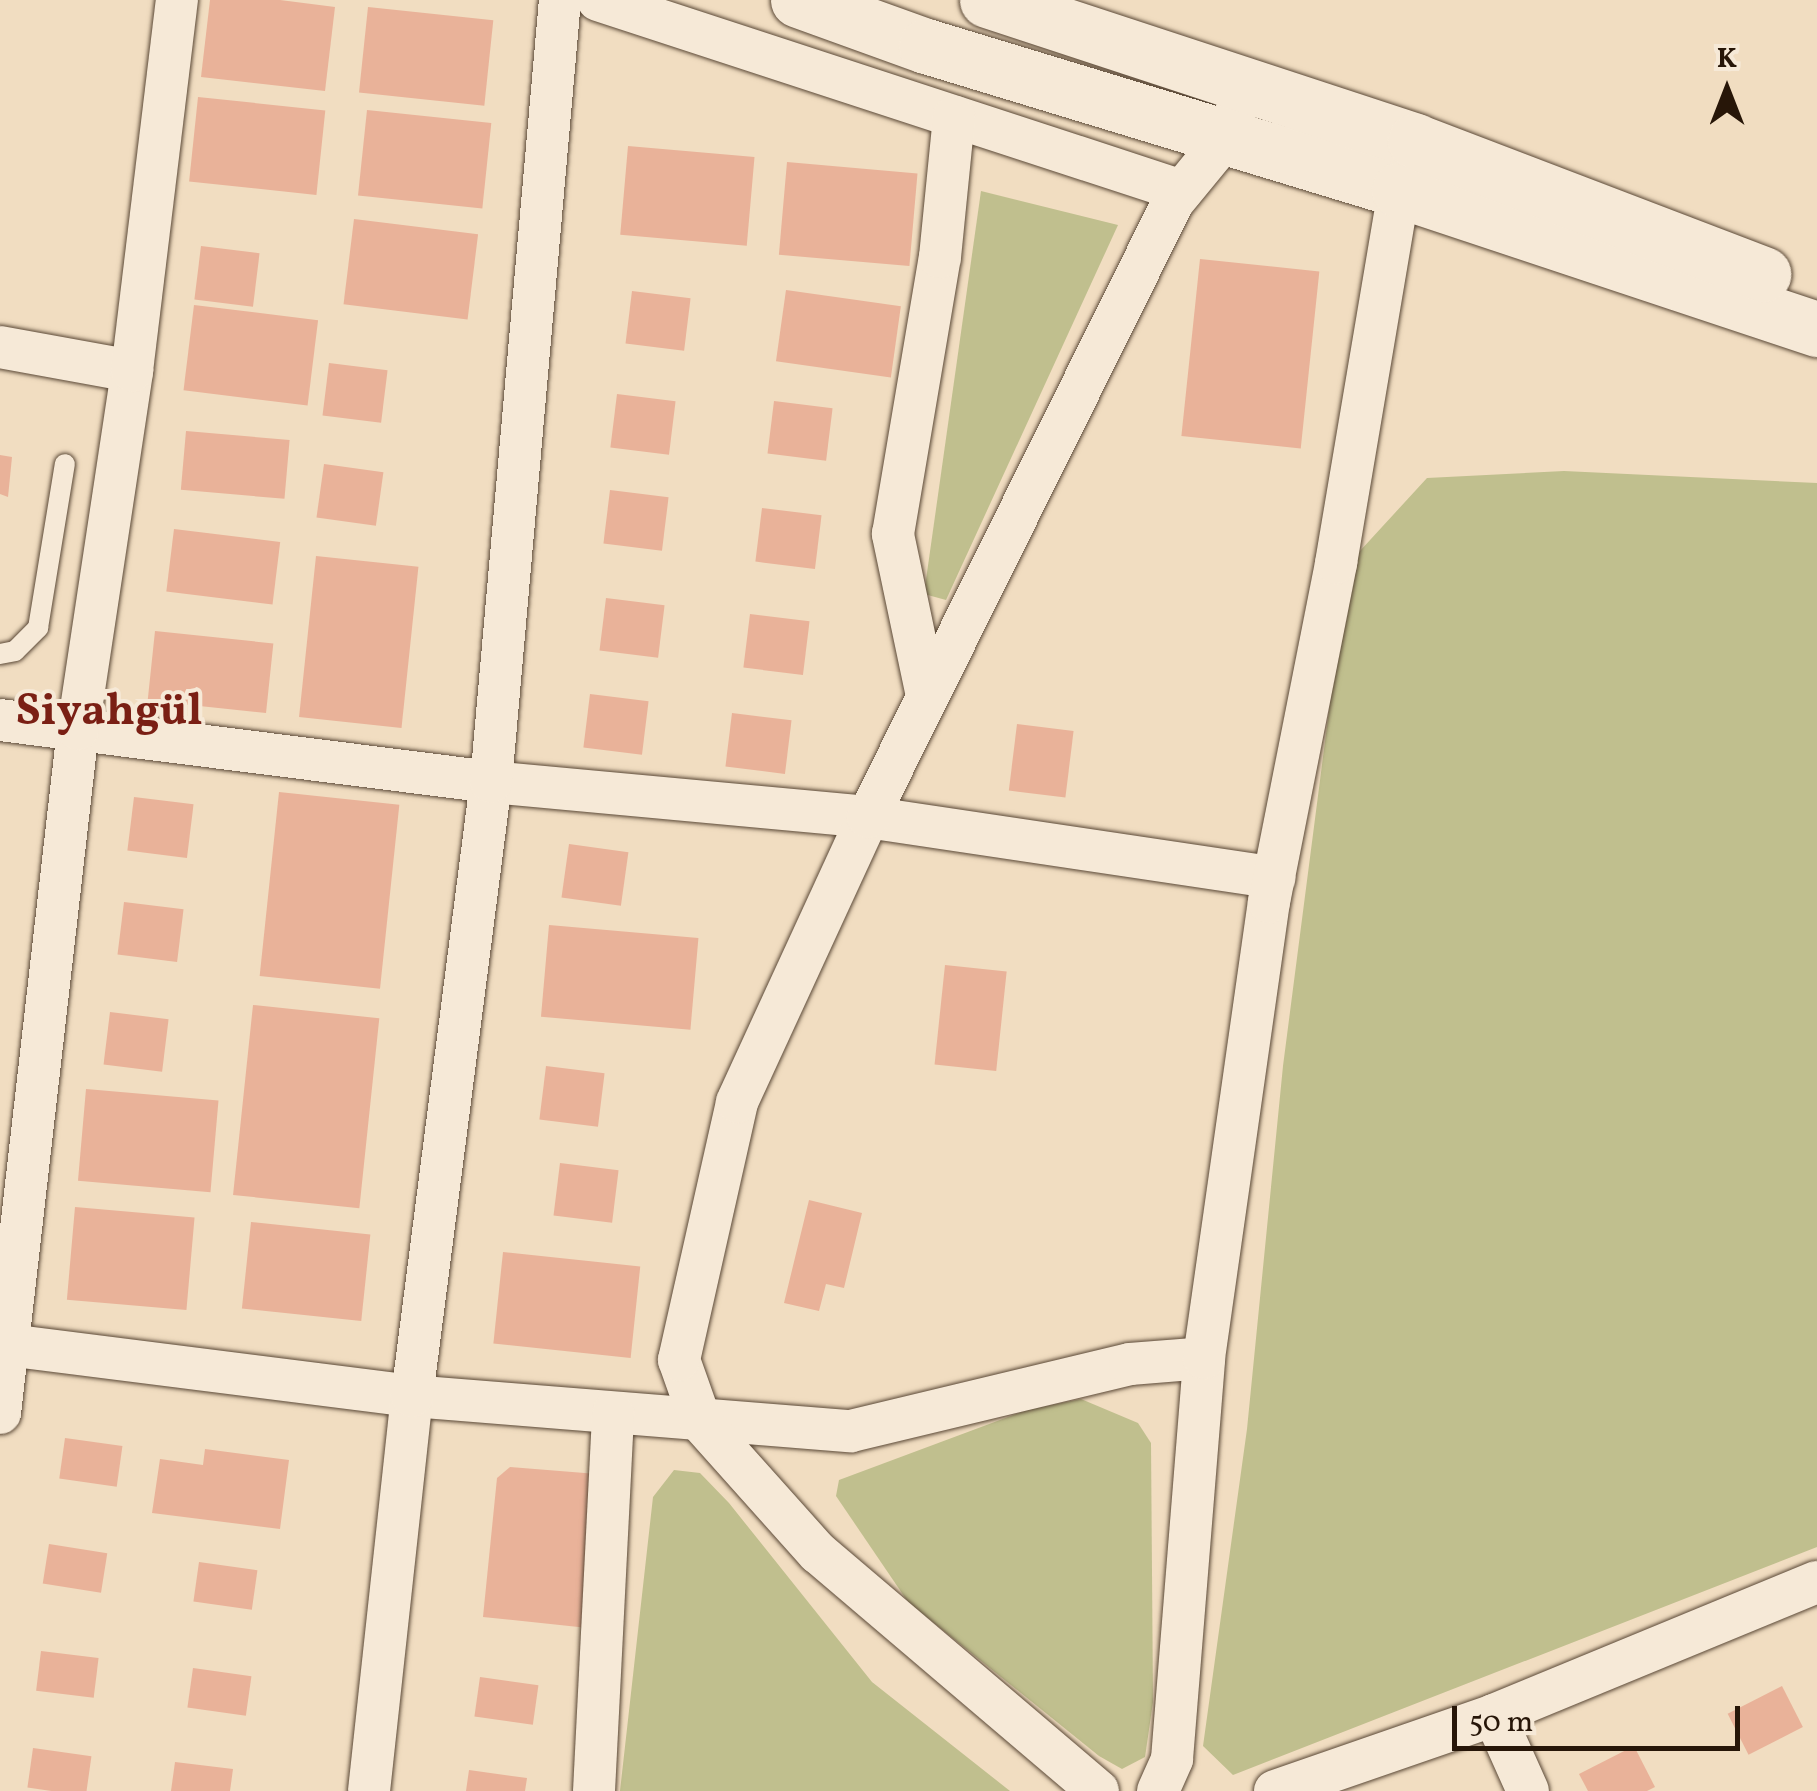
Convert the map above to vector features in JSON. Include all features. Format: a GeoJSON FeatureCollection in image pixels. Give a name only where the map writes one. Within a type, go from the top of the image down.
{"type":"FeatureCollection","features":[{"type":"Feature","properties":{"kind":"main road"},"geometry":{"type":"LineString","coordinates":[[798,0],[926,46],[1224,140],[1399,190],[1817,329]]}},
{"type":"Feature","properties":{"kind":"main road"},"geometry":{"type":"LineString","coordinates":[[987,0],[1415,141],[1817,294]]}},
{"type":"Feature","properties":{"kind":"street"},"geometry":{"type":"LineString","coordinates":[[0,1413],[3,1345],[78,730],[132,372],[177,0]]}},
{"type":"Feature","properties":{"kind":"street"},"geometry":{"type":"LineString","coordinates":[[369,1791],[412,1396],[491,782],[560,0]]}},
{"type":"Feature","properties":{"kind":"street"},"geometry":{"type":"LineString","coordinates":[[598,0],[1182,191]]}},
{"type":"Feature","properties":{"kind":"street"},"geometry":{"type":"LineString","coordinates":[[1098,1791],[818,1552],[701,1422],[679,1360],[736,1102],[926,696],[1182,191],[1224,140],[1247,86]]}},
{"type":"Feature","properties":{"kind":"street"},"geometry":{"type":"LineString","coordinates":[[926,696],[892,534],[940,257],[954,116]]}},
{"type":"Feature","properties":{"kind":"street"},"geometry":{"type":"LineString","coordinates":[[1158,1791],[1172,1758],[1204,1358],[1274,878],[1336,564],[1399,190]]}},
{"type":"Feature","properties":{"kind":"street"},"geometry":{"type":"LineString","coordinates":[[0,347],[132,372]]}},
{"type":"Feature","properties":{"kind":"street"},"geometry":{"type":"LineString","coordinates":[[0,720],[491,782],[868,817],[1274,878]]}},
{"type":"Feature","properties":{"kind":"street"},"geometry":{"type":"LineString","coordinates":[[3,1345],[412,1396],[701,1422],[852,1431],[1130,1364],[1204,1358]]}},
{"type":"Feature","properties":{"kind":"street"},"geometry":{"type":"LineString","coordinates":[[594,1791],[613,1414]]}},
{"type":"Feature","properties":{"kind":"street"},"geometry":{"type":"LineString","coordinates":[[1276,1791],[1494,1715],[1817,1582]]}},
{"type":"Feature","properties":{"kind":"street"},"geometry":{"type":"LineString","coordinates":[[1494,1715],[1528,1791]]}},
{"type":"Feature","properties":{"kind":"lane"},"geometry":{"type":"LineString","coordinates":[[0,654],[15,651],[38,628],[64,464]]}},
{"type":"Feature","properties":{"kind":"shaded area"},"geometry":{"type":"Polygon","coordinates":[[[981,191],[1118,225],[946,600],[924,594],[981,191]]]}},
{"type":"Feature","properties":{"kind":"shaded area"},"geometry":{"type":"Polygon","coordinates":[[[1564,471],[1817,483],[1817,1547],[1233,1775],[1203,1746],[1247,1429],[1283,1066],[1348,564],[1427,478],[1564,471]]]}},
{"type":"Feature","properties":{"kind":"shaded area"},"geometry":{"type":"Polygon","coordinates":[[[1081,1399],[1138,1423],[1151,1443],[1153,1702],[1145,1757],[1122,1769],[1099,1756],[908,1602],[836,1496],[839,1480],[1027,1410],[1081,1399]]]}},
{"type":"Feature","properties":{"kind":"shaded area"},"geometry":{"type":"Polygon","coordinates":[[[674,1470],[700,1473],[729,1503],[872,1682],[1010,1791],[620,1791],[653,1497],[674,1470]]]}},
{"type":"Feature","properties":{"kind":"building"},"geometry":{"type":"Polygon","coordinates":[[[210,0],[280,0],[335,7],[325,91],[201,77],[210,0]]]}},
{"type":"Feature","properties":{"kind":"building"},"geometry":{"type":"Polygon","coordinates":[[[368,7],[493,20],[484,106],[359,93],[368,7]]]}},
{"type":"Feature","properties":{"kind":"building"},"geometry":{"type":"Polygon","coordinates":[[[198,97],[325,110],[316,195],[189,182],[198,97]]]}},
{"type":"Feature","properties":{"kind":"building"},"geometry":{"type":"Polygon","coordinates":[[[367,110],[491,123],[482,209],[358,196],[367,110]]]}},
{"type":"Feature","properties":{"kind":"building"},"geometry":{"type":"Polygon","coordinates":[[[628,146],[755,157],[747,246],[620,235],[628,146]]]}},
{"type":"Feature","properties":{"kind":"building"},"geometry":{"type":"Polygon","coordinates":[[[787,162],[918,173],[909,266],[779,255],[787,162]]]}},
{"type":"Feature","properties":{"kind":"building"},"geometry":{"type":"Polygon","coordinates":[[[354,219],[478,234],[468,320],[344,304],[354,219]]]}},
{"type":"Feature","properties":{"kind":"building"},"geometry":{"type":"Polygon","coordinates":[[[201,246],[260,253],[253,307],[194,300],[201,246]]]}},
{"type":"Feature","properties":{"kind":"building"},"geometry":{"type":"Polygon","coordinates":[[[1200,259],[1319,272],[1301,449],[1181,436],[1200,259]]]}},
{"type":"Feature","properties":{"kind":"building"},"geometry":{"type":"Polygon","coordinates":[[[786,290],[901,306],[891,377],[776,361],[786,290]]]}},
{"type":"Feature","properties":{"kind":"building"},"geometry":{"type":"Polygon","coordinates":[[[632,291],[691,298],[684,351],[626,344],[632,291]]]}},
{"type":"Feature","properties":{"kind":"building"},"geometry":{"type":"Polygon","coordinates":[[[194,305],[318,320],[308,406],[184,390],[194,305]]]}},
{"type":"Feature","properties":{"kind":"building"},"geometry":{"type":"Polygon","coordinates":[[[329,363],[388,370],[381,423],[323,416],[329,363]]]}},
{"type":"Feature","properties":{"kind":"building"},"geometry":{"type":"Polygon","coordinates":[[[617,394],[676,401],[669,455],[610,448],[617,394]]]}},
{"type":"Feature","properties":{"kind":"building"},"geometry":{"type":"Polygon","coordinates":[[[774,401],[833,408],[826,461],[768,454],[774,401]]]}},
{"type":"Feature","properties":{"kind":"building"},"geometry":{"type":"Polygon","coordinates":[[[186,431],[290,440],[284,499],[181,490],[186,431]]]}},
{"type":"Feature","properties":{"kind":"building"},"geometry":{"type":"Polygon","coordinates":[[[0,455],[12,457],[8,497],[0,494],[0,455]]]}},
{"type":"Feature","properties":{"kind":"building"},"geometry":{"type":"Polygon","coordinates":[[[324,464],[383,472],[376,526],[316,517],[324,464]]]}},
{"type":"Feature","properties":{"kind":"building"},"geometry":{"type":"Polygon","coordinates":[[[610,490],[669,497],[662,551],[603,544],[610,490]]]}},
{"type":"Feature","properties":{"kind":"building"},"geometry":{"type":"Polygon","coordinates":[[[762,508],[822,515],[815,569],[755,562],[762,508]]]}},
{"type":"Feature","properties":{"kind":"building"},"geometry":{"type":"Polygon","coordinates":[[[174,529],[280,542],[273,605],[166,592],[174,529]]]}},
{"type":"Feature","properties":{"kind":"building"},"geometry":{"type":"Polygon","coordinates":[[[316,556],[418,567],[402,728],[299,717],[316,556]]]}},
{"type":"Feature","properties":{"kind":"building"},"geometry":{"type":"Polygon","coordinates":[[[606,598],[665,605],[658,658],[600,651],[606,598]]]}},
{"type":"Feature","properties":{"kind":"building"},"geometry":{"type":"Polygon","coordinates":[[[750,614],[810,621],[803,675],[743,668],[750,614]]]}},
{"type":"Feature","properties":{"kind":"building"},"geometry":{"type":"Polygon","coordinates":[[[155,631],[273,643],[266,713],[148,701],[155,631]]]}},
{"type":"Feature","properties":{"kind":"building"},"geometry":{"type":"Polygon","coordinates":[[[590,694],[649,701],[642,755],[583,748],[590,694]]]}},
{"type":"Feature","properties":{"kind":"building"},"geometry":{"type":"Polygon","coordinates":[[[732,713],[792,720],[785,774],[725,767],[732,713]]]}},
{"type":"Feature","properties":{"kind":"building"},"geometry":{"type":"Polygon","coordinates":[[[1017,724],[1074,731],[1065,797],[1009,791],[1017,724]]]}},
{"type":"Feature","properties":{"kind":"building"},"geometry":{"type":"Polygon","coordinates":[[[279,792],[399,805],[380,989],[260,976],[279,792]]]}},
{"type":"Feature","properties":{"kind":"building"},"geometry":{"type":"Polygon","coordinates":[[[134,797],[194,804],[187,858],[127,851],[134,797]]]}},
{"type":"Feature","properties":{"kind":"building"},"geometry":{"type":"Polygon","coordinates":[[[569,844],[628,852],[621,906],[561,897],[569,844]]]}},
{"type":"Feature","properties":{"kind":"building"},"geometry":{"type":"Polygon","coordinates":[[[124,902],[184,909],[177,962],[118,955],[124,902]]]}},
{"type":"Feature","properties":{"kind":"building"},"geometry":{"type":"Polygon","coordinates":[[[549,925],[698,938],[690,1030],[541,1017],[549,925]]]}},
{"type":"Feature","properties":{"kind":"building"},"geometry":{"type":"Polygon","coordinates":[[[945,965],[1007,971],[996,1071],[935,1064],[945,965]]]}},
{"type":"Feature","properties":{"kind":"building"},"geometry":{"type":"Polygon","coordinates":[[[253,1005],[379,1018],[359,1208],[233,1195],[253,1005]]]}},
{"type":"Feature","properties":{"kind":"building"},"geometry":{"type":"Polygon","coordinates":[[[110,1012],[169,1019],[162,1072],[104,1065],[110,1012]]]}},
{"type":"Feature","properties":{"kind":"building"},"geometry":{"type":"Polygon","coordinates":[[[546,1066],[605,1073],[598,1127],[539,1120],[546,1066]]]}},
{"type":"Feature","properties":{"kind":"building"},"geometry":{"type":"Polygon","coordinates":[[[86,1089],[218,1101],[210,1192],[78,1181],[86,1089]]]}},
{"type":"Feature","properties":{"kind":"building"},"geometry":{"type":"Polygon","coordinates":[[[560,1163],[619,1170],[612,1223],[554,1216],[560,1163]]]}},
{"type":"Feature","properties":{"kind":"building"},"geometry":{"type":"Polygon","coordinates":[[[809,1200],[862,1213],[844,1288],[826,1284],[819,1311],[784,1303],[809,1200]]]}},
{"type":"Feature","properties":{"kind":"building"},"geometry":{"type":"Polygon","coordinates":[[[75,1207],[195,1217],[186,1310],[67,1300],[75,1207]]]}},
{"type":"Feature","properties":{"kind":"building"},"geometry":{"type":"Polygon","coordinates":[[[251,1222],[370,1235],[361,1321],[242,1309],[251,1222]]]}},
{"type":"Feature","properties":{"kind":"building"},"geometry":{"type":"Polygon","coordinates":[[[503,1252],[640,1266],[631,1358],[493,1343],[503,1252]]]}},
{"type":"Feature","properties":{"kind":"building"},"geometry":{"type":"Polygon","coordinates":[[[65,1438],[122,1446],[117,1487],[59,1479],[65,1438]]]}},
{"type":"Feature","properties":{"kind":"building"},"geometry":{"type":"Polygon","coordinates":[[[205,1449],[289,1460],[280,1529],[152,1513],[160,1459],[203,1465],[205,1449]]]}},
{"type":"Feature","properties":{"kind":"building"},"geometry":{"type":"Polygon","coordinates":[[[510,1467],[597,1474],[588,1628],[483,1617],[497,1478],[510,1467]]]}},
{"type":"Feature","properties":{"kind":"building"},"geometry":{"type":"Polygon","coordinates":[[[49,1544],[107,1553],[101,1593],[43,1584],[49,1544]]]}},
{"type":"Feature","properties":{"kind":"building"},"geometry":{"type":"Polygon","coordinates":[[[199,1562],[257,1570],[252,1610],[193,1602],[199,1562]]]}},
{"type":"Feature","properties":{"kind":"building"},"geometry":{"type":"Polygon","coordinates":[[[41,1651],[99,1658],[94,1698],[36,1691],[41,1651]]]}},
{"type":"Feature","properties":{"kind":"building"},"geometry":{"type":"Polygon","coordinates":[[[193,1668],[251,1676],[246,1716],[187,1708],[193,1668]]]}},
{"type":"Feature","properties":{"kind":"building"},"geometry":{"type":"Polygon","coordinates":[[[480,1677],[538,1685],[533,1725],[474,1717],[480,1677]]]}},
{"type":"Feature","properties":{"kind":"building"},"geometry":{"type":"Polygon","coordinates":[[[1782,1686],[1803,1727],[1749,1755],[1728,1714],[1782,1686]]]}},
{"type":"Feature","properties":{"kind":"building"},"geometry":{"type":"Polygon","coordinates":[[[1634,1746],[1655,1787],[1647,1791],[1588,1791],[1579,1774],[1634,1746]]]}},
{"type":"Feature","properties":{"kind":"building"},"geometry":{"type":"Polygon","coordinates":[[[33,1748],[91,1756],[87,1791],[27,1788],[33,1748]]]}},
{"type":"Feature","properties":{"kind":"building"},"geometry":{"type":"Polygon","coordinates":[[[175,1762],[233,1769],[230,1791],[171,1791],[175,1762]]]}},
{"type":"Feature","properties":{"kind":"building"},"geometry":{"type":"Polygon","coordinates":[[[469,1770],[527,1778],[525,1791],[466,1791],[469,1770]]]}},
{"type":"Feature","properties":{"kind":"district","name":"Siyahgül"},"geometry":{"type":"Point","coordinates":[109,713]}}]}
